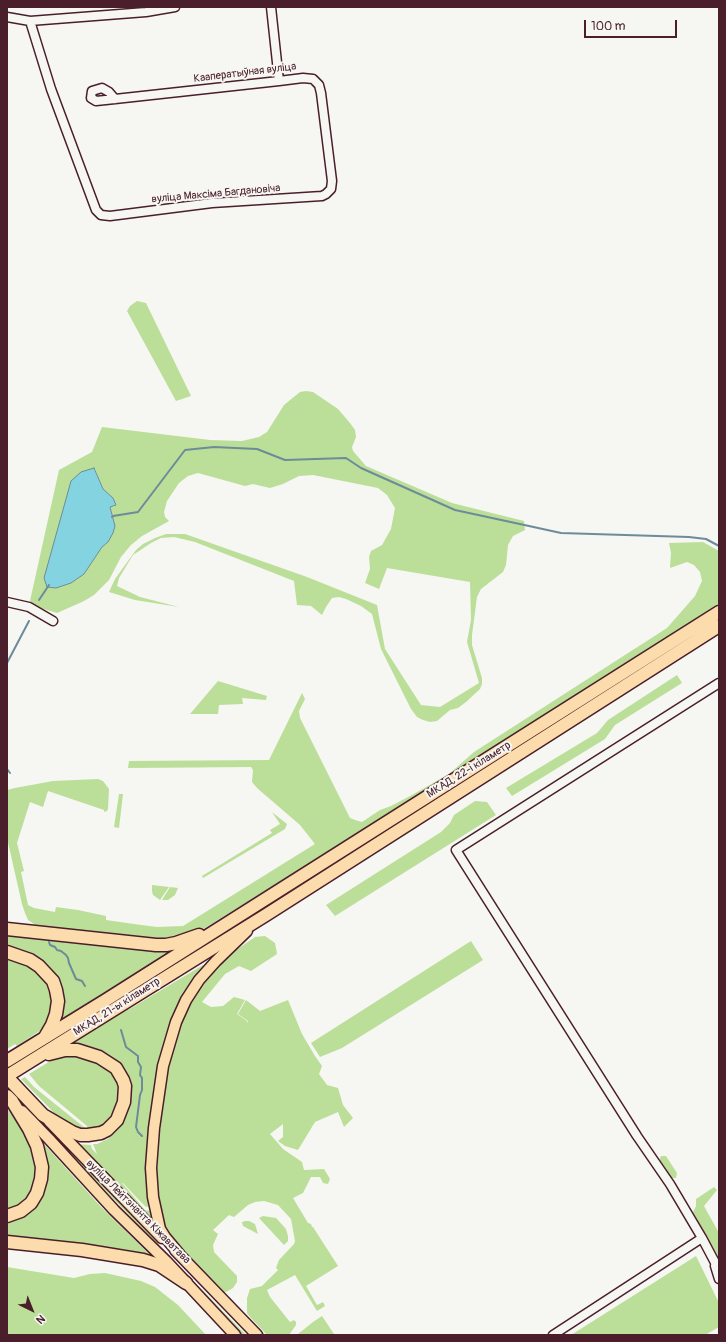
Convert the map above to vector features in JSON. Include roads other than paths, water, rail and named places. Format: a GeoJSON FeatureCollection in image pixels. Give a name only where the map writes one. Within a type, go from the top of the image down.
{"type":"FeatureCollection","features":[{"type":"Feature","properties":{"kind":"highway","name":"МКАД, 22-і кіламетр"},"geometry":{"type":"LineString","coordinates":[[225,925],[719,612]]}},
{"type":"Feature","properties":{"kind":"highway","name":"МКАД, 22-і кіламетр"},"geometry":{"type":"LineString","coordinates":[[227,939],[719,626]]}},
{"type":"Feature","properties":{"kind":"highway"},"geometry":{"type":"LineString","coordinates":[[7,929],[166,945],[192,938],[225,925]]}},
{"type":"Feature","properties":{"kind":"highway","name":"МКАД, 21-ы кіламетр"},"geometry":{"type":"LineString","coordinates":[[7,1061],[225,925]]}},
{"type":"Feature","properties":{"kind":"highway","name":"МКАД, 21-ы кіламетр"},"geometry":{"type":"LineString","coordinates":[[7,1076],[227,939]]}},
{"type":"Feature","properties":{"kind":"highway"},"geometry":{"type":"LineString","coordinates":[[7,952],[30,960],[39,966],[53,982],[58,1001],[56,1014],[44,1039]]}},
{"type":"Feature","properties":{"kind":"highway"},"geometry":{"type":"LineString","coordinates":[[34,1058],[65,1050],[77,1050],[109,1063],[116,1068],[125,1086],[124,1102],[121,1112],[112,1126],[101,1133],[88,1136],[80,1135],[43,1115]]}},
{"type":"Feature","properties":{"kind":"highway","name":"вуліца Лейтэнанта Кіжаватава"},"geometry":{"type":"LineString","coordinates":[[7,1076],[43,1115]]}},
{"type":"Feature","properties":{"kind":"highway"},"geometry":{"type":"LineString","coordinates":[[7,1216],[21,1211],[30,1203],[37,1193],[42,1168],[40,1155],[30,1129],[9,1099]]}},
{"type":"Feature","properties":{"kind":"highway"},"geometry":{"type":"LineString","coordinates":[[7,1242],[82,1250],[143,1260],[159,1265],[186,1283]]}},
{"type":"Feature","properties":{"kind":"main road"},"geometry":{"type":"LineString","coordinates":[[166,1261],[169,1257],[180,1255],[160,1229],[153,1197],[151,1168],[154,1128],[163,1066],[176,1022],[186,1000],[200,980],[226,951],[266,915]]}},
{"type":"Feature","properties":{"kind":"main road","name":"вуліца Лейтэнанта Кіжаватава"},"geometry":{"type":"LineString","coordinates":[[9,1099],[49,1139],[114,1210],[166,1261],[235,1335]]}},
{"type":"Feature","properties":{"kind":"main road","name":"вуліца Лейтэнанта Кіжаватава"},"geometry":{"type":"LineString","coordinates":[[43,1115],[124,1200],[180,1255],[257,1335]]}},
{"type":"Feature","properties":{"kind":"main road"},"geometry":{"type":"LineString","coordinates":[[154,1250],[163,1246],[166,1242]]}},
{"type":"Feature","properties":{"kind":"street"},"geometry":{"type":"LineString","coordinates":[[7,17],[30,21],[146,12],[175,7]]}},
{"type":"Feature","properties":{"kind":"street"},"geometry":{"type":"LineString","coordinates":[[271,7],[279,81]]}},
{"type":"Feature","properties":{"kind":"street","name":"вуліца Максіма Багдановіча"},"geometry":{"type":"LineString","coordinates":[[30,21],[51,89],[96,210],[101,216],[212,203],[322,196],[331,188]]}},
{"type":"Feature","properties":{"kind":"street","name":"Кааператыўная вуліца"},"geometry":{"type":"LineString","coordinates":[[115,99],[308,78],[313,79],[319,85],[332,180],[331,188]]}},
{"type":"Feature","properties":{"kind":"street"},"geometry":{"type":"LineString","coordinates":[[7,602],[29,607],[53,621]]}},
{"type":"Feature","properties":{"kind":"street"},"geometry":{"type":"LineString","coordinates":[[719,682],[456,850],[634,1131],[670,1184],[719,1270]]}},
{"type":"Feature","properties":{"kind":"street"},"geometry":{"type":"LineString","coordinates":[[553,1335],[702,1238]]}},
{"type":"Feature","properties":{"kind":"street"},"geometry":{"type":"LineString","coordinates":[[710,1254],[719,1279]]}},
{"type":"Feature","properties":{"kind":"water"},"geometry":{"type":"Polygon","coordinates":[[[94,468],[103,489],[113,498],[116,505],[110,507],[115,526],[113,533],[84,574],[71,583],[56,588],[47,587],[44,578],[71,481],[81,472],[94,468]]]}},
{"type":"Feature","properties":{"kind":"waterway"},"geometry":{"type":"LineString","coordinates":[[112,517],[138,512],[185,450],[214,447],[257,449],[285,460],[346,458],[361,468],[455,510],[561,533],[689,537],[706,539],[719,546]]}},
{"type":"Feature","properties":{"kind":"waterway"},"geometry":{"type":"LineString","coordinates":[[39,600],[49,585]]}},
{"type":"Feature","properties":{"kind":"waterway"},"geometry":{"type":"LineString","coordinates":[[7,663],[29,621]]}},
{"type":"Feature","properties":{"kind":"waterway"},"geometry":{"type":"LineString","coordinates":[[7,769],[10,773]]}},
{"type":"Feature","properties":{"kind":"waterway"},"geometry":{"type":"LineString","coordinates":[[49,942],[50,945],[66,955],[76,979],[82,981],[85,986]]}},
{"type":"Feature","properties":{"kind":"waterway"},"geometry":{"type":"LineString","coordinates":[[121,1030],[126,1047],[138,1056],[138,1062],[141,1067],[140,1075],[142,1078],[142,1090],[136,1127],[142,1136]]}}]}
